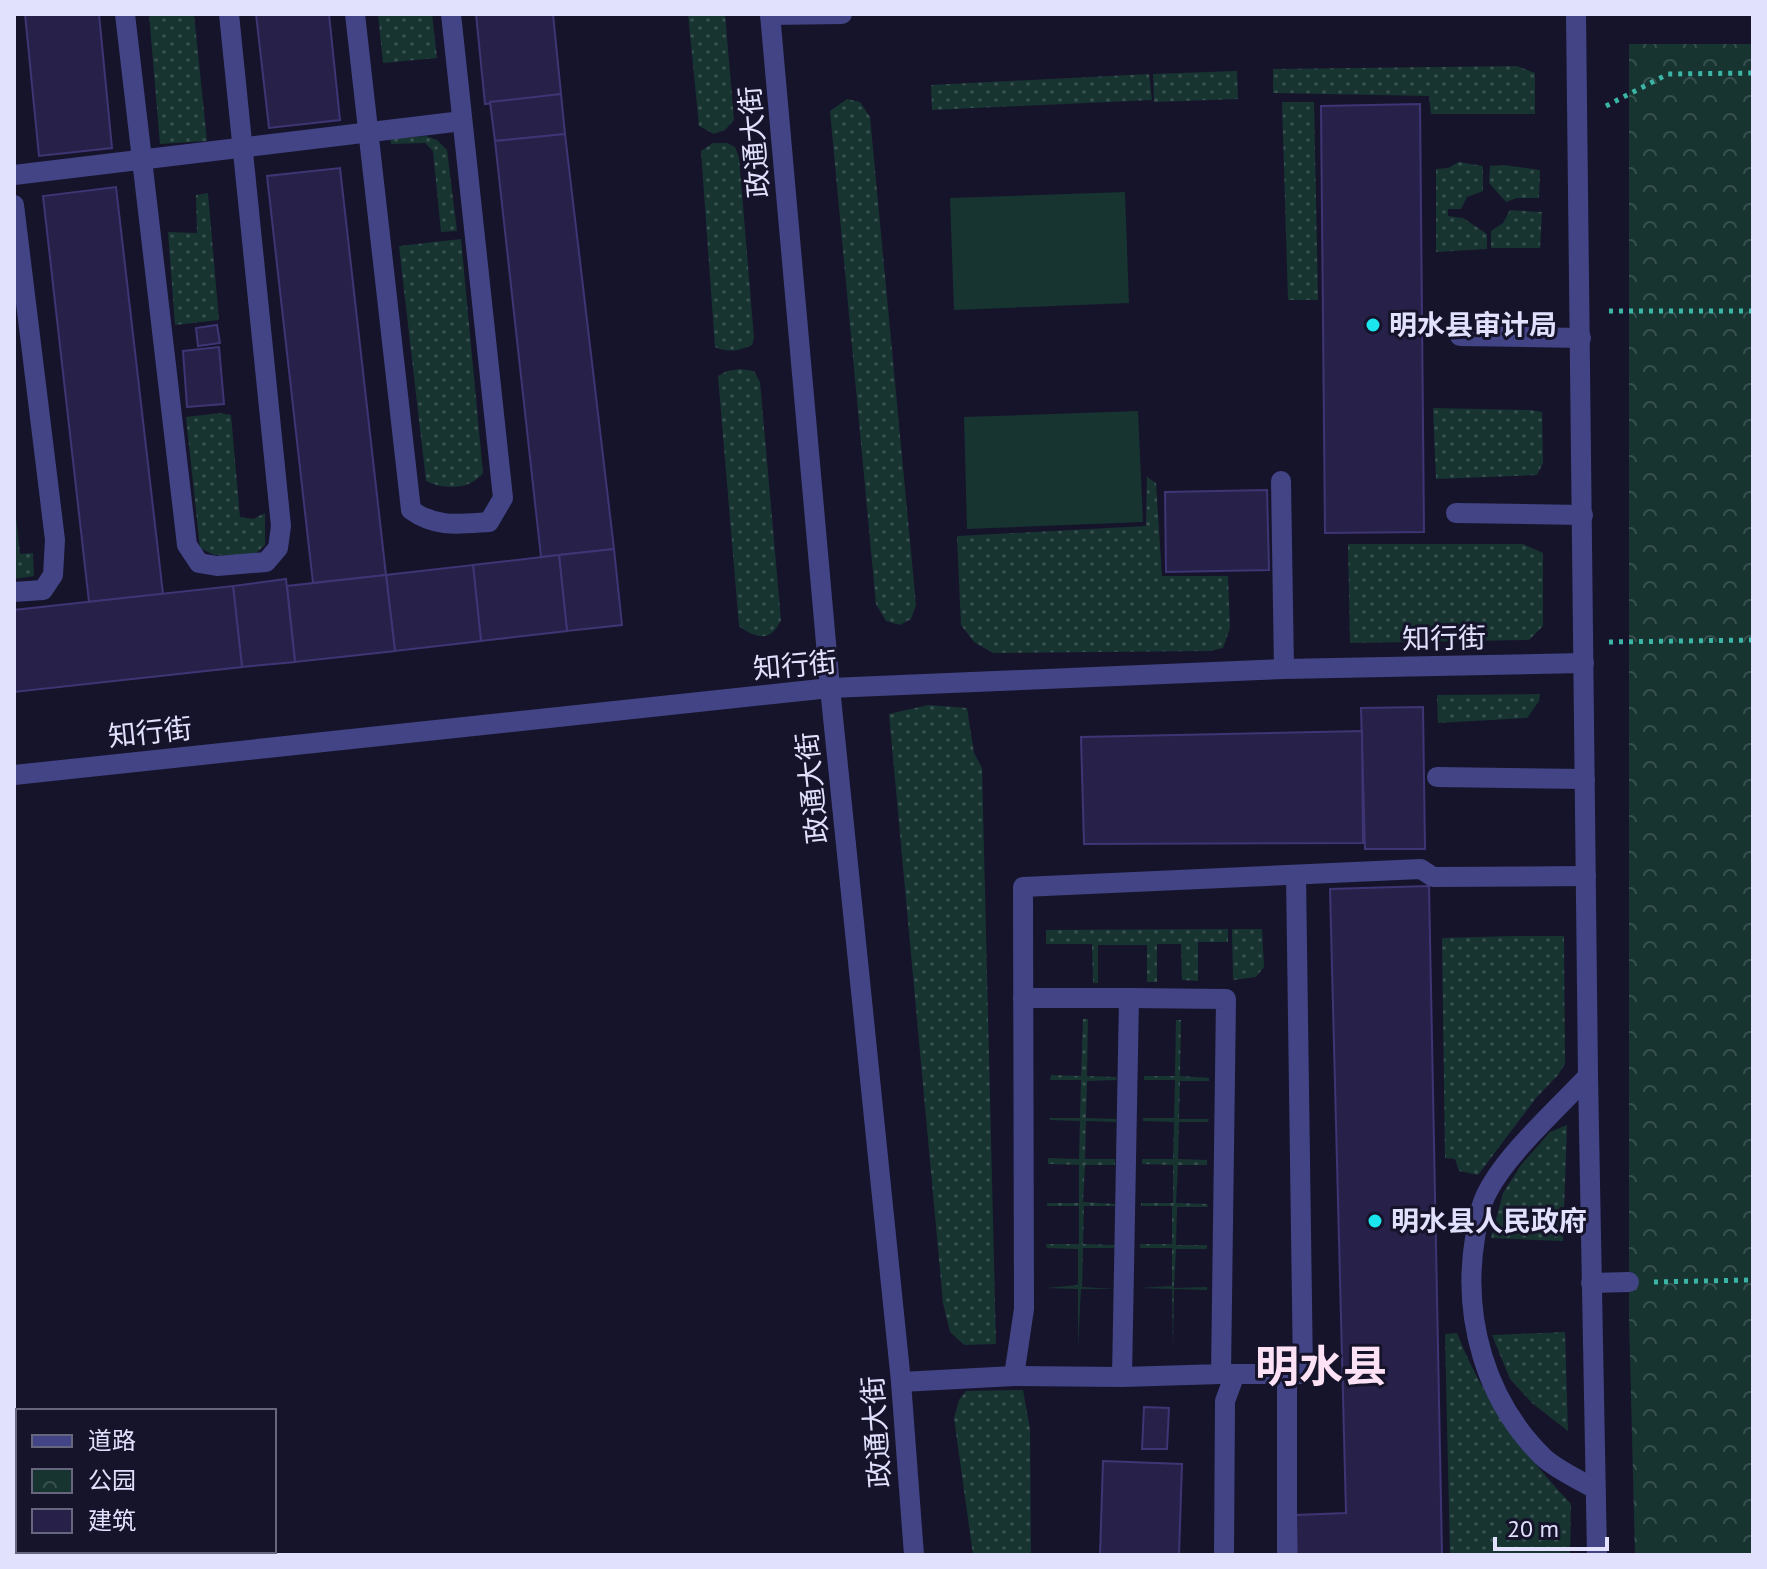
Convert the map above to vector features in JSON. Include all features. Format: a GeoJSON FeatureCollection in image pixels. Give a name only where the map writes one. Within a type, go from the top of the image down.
{"type":"FeatureCollection","features":[{"type":"Feature","properties":{"kind":"street"},"geometry":{"type":"LineString","coordinates":[[125,14],[187,545],[199,563],[217,566],[266,562],[278,548],[281,526],[229,14]]}},
{"type":"Feature","properties":{"kind":"street"},"geometry":{"type":"LineString","coordinates":[[355,14],[411,510],[425,521],[445,525],[489,522],[503,498],[451,14]]}},
{"type":"Feature","properties":{"kind":"street"},"geometry":{"type":"LineString","coordinates":[[770,15],[842,14]]}},
{"type":"Feature","properties":{"kind":"street"},"geometry":{"type":"LineString","coordinates":[[1576,14],[1588,1076],[1597,1555]]}},
{"type":"Feature","properties":{"kind":"street","name":"政通大街"},"geometry":{"type":"LineString","coordinates":[[770,15],[830,688],[901,1382],[914,1555]]}},
{"type":"Feature","properties":{"kind":"street"},"geometry":{"type":"LineString","coordinates":[[14,175],[462,121]]}},
{"type":"Feature","properties":{"kind":"street"},"geometry":{"type":"LineString","coordinates":[[14,205],[55,540],[53,575],[43,590],[14,592]]}},
{"type":"Feature","properties":{"kind":"street"},"geometry":{"type":"LineString","coordinates":[[1460,336],[1581,338]]}},
{"type":"Feature","properties":{"kind":"street"},"geometry":{"type":"LineString","coordinates":[[1281,481],[1284,669]]}},
{"type":"Feature","properties":{"kind":"street"},"geometry":{"type":"LineString","coordinates":[[1456,513],[1583,515]]}},
{"type":"Feature","properties":{"kind":"street","name":"知行街"},"geometry":{"type":"LineString","coordinates":[[14,775],[830,688],[1584,653]]}},
{"type":"Feature","properties":{"kind":"street"},"geometry":{"type":"LineString","coordinates":[[1437,777],[1585,779]]}},
{"type":"Feature","properties":{"kind":"street"},"geometry":{"type":"LineString","coordinates":[[1014,1376],[1024,1309],[1023,887],[1421,869],[1433,877],[1586,876]]}},
{"type":"Feature","properties":{"kind":"street"},"geometry":{"type":"LineString","coordinates":[[901,1382],[1014,1376],[1303,1374],[1296,875]]}},
{"type":"Feature","properties":{"kind":"street"},"geometry":{"type":"LineString","coordinates":[[1023,998],[1226,999],[1228,1374],[1225,1401],[1224,1555]]}},
{"type":"Feature","properties":{"kind":"street"},"geometry":{"type":"LineString","coordinates":[[1122,1377],[1129,998]]}},
{"type":"Feature","properties":{"kind":"street"},"geometry":{"type":"LineString","coordinates":[[1588,1076],[1503,1168],[1487,1193],[1478,1220],[1469,1271],[1473,1325],[1499,1398],[1517,1429],[1545,1460],[1595,1489]]}},
{"type":"Feature","properties":{"kind":"street"},"geometry":{"type":"LineString","coordinates":[[1591,1283],[1629,1282]]}},
{"type":"Feature","properties":{"kind":"street"},"geometry":{"type":"LineString","coordinates":[[1287,1374],[1287,1555]]}},
{"type":"Feature","properties":{"kind":"path"},"geometry":{"type":"LineString","coordinates":[[1577,120],[1668,74],[1753,73]]}},
{"type":"Feature","properties":{"kind":"path"},"geometry":{"type":"LineString","coordinates":[[1580,311],[1753,311]]}},
{"type":"Feature","properties":{"kind":"path"},"geometry":{"type":"LineString","coordinates":[[1584,653],[1753,640]]}},
{"type":"Feature","properties":{"kind":"path"},"geometry":{"type":"LineString","coordinates":[[1629,1282],[1750,1280]]}},
{"type":"Feature","properties":{"kind":"green space"},"geometry":{"type":"Polygon","coordinates":[[[149,14],[194,14],[207,141],[160,144],[149,14]]]}},
{"type":"Feature","properties":{"kind":"green space"},"geometry":{"type":"Polygon","coordinates":[[[378,14],[432,14],[437,58],[383,63],[378,14]]]}},
{"type":"Feature","properties":{"kind":"green space"},"geometry":{"type":"Polygon","coordinates":[[[688,14],[725,14],[734,120],[725,130],[714,134],[699,126],[688,14]]]}},
{"type":"Feature","properties":{"kind":"green space"},"geometry":{"type":"Polygon","coordinates":[[[1629,44],[1753,44],[1753,1555],[1635,1555],[1629,1317],[1629,44]]]}},
{"type":"Feature","properties":{"kind":"green space"},"geometry":{"type":"Polygon","coordinates":[[[1517,66],[1535,73],[1535,114],[1431,114],[1429,96],[1273,93],[1273,69],[1517,66]]]}},
{"type":"Feature","properties":{"kind":"green space"},"geometry":{"type":"Polygon","coordinates":[[[1237,71],[1238,99],[1154,102],[1153,74],[1237,71]]]}},
{"type":"Feature","properties":{"kind":"green space"},"geometry":{"type":"Polygon","coordinates":[[[1149,74],[1152,100],[932,110],[931,85],[1149,74]]]}},
{"type":"Feature","properties":{"kind":"green space"},"geometry":{"type":"Polygon","coordinates":[[[847,99],[860,102],[870,117],[916,605],[911,619],[900,625],[886,621],[876,604],[830,111],[847,99]]]}},
{"type":"Feature","properties":{"kind":"green space"},"geometry":{"type":"Polygon","coordinates":[[[1282,102],[1314,102],[1318,300],[1288,300],[1282,102]]]}},
{"type":"Feature","properties":{"kind":"green space"},"geometry":{"type":"Polygon","coordinates":[[[426,136],[437,140],[447,150],[457,231],[441,232],[433,151],[425,143],[391,144],[390,139],[426,136]]]}},
{"type":"Feature","properties":{"kind":"green space"},"geometry":{"type":"Polygon","coordinates":[[[713,143],[727,143],[735,147],[739,157],[754,338],[752,345],[734,350],[715,347],[701,151],[713,143]]]}},
{"type":"Feature","properties":{"kind":"green space"},"geometry":{"type":"Polygon","coordinates":[[[1459,162],[1483,166],[1483,191],[1467,197],[1461,209],[1448,209],[1448,216],[1463,218],[1487,234],[1487,249],[1436,252],[1436,169],[1448,168],[1459,162]]]}},
{"type":"Feature","properties":{"kind":"green space"},"geometry":{"type":"Polygon","coordinates":[[[1490,166],[1540,170],[1539,198],[1517,198],[1506,202],[1489,183],[1490,166]]]}},
{"type":"Feature","properties":{"kind":"green space"},"geometry":{"type":"Polygon","coordinates":[[[1125,192],[1129,303],[954,310],[950,198],[1125,192]]]}},
{"type":"Feature","properties":{"kind":"green space"},"geometry":{"type":"Polygon","coordinates":[[[208,193],[219,320],[175,325],[168,232],[197,233],[196,195],[208,193]]]}},
{"type":"Feature","properties":{"kind":"green space"},"geometry":{"type":"Polygon","coordinates":[[[1510,210],[1542,212],[1540,248],[1491,248],[1491,231],[1503,223],[1510,210]]]}},
{"type":"Feature","properties":{"kind":"green space"},"geometry":{"type":"Polygon","coordinates":[[[461,239],[483,473],[471,483],[449,487],[426,481],[399,246],[461,239]]]}},
{"type":"Feature","properties":{"kind":"green space"},"geometry":{"type":"Polygon","coordinates":[[[740,369],[754,371],[760,382],[781,620],[773,632],[763,636],[751,634],[739,626],[718,376],[740,369]]]}},
{"type":"Feature","properties":{"kind":"green space"},"geometry":{"type":"Polygon","coordinates":[[[1433,408],[1542,412],[1543,463],[1537,475],[1436,479],[1433,408]]]}},
{"type":"Feature","properties":{"kind":"green space"},"geometry":{"type":"Polygon","coordinates":[[[1138,411],[1143,522],[967,529],[964,417],[1138,411]]]}},
{"type":"Feature","properties":{"kind":"green space"},"geometry":{"type":"Polygon","coordinates":[[[220,413],[231,415],[240,517],[253,519],[265,513],[265,545],[253,556],[214,555],[200,548],[186,417],[220,413]]]}},
{"type":"Feature","properties":{"kind":"green space"},"geometry":{"type":"Polygon","coordinates":[[[1147,477],[1156,483],[1162,576],[1228,576],[1230,628],[1223,648],[1210,651],[993,653],[974,642],[961,625],[957,536],[1146,526],[1147,477]]]}},
{"type":"Feature","properties":{"kind":"green space"},"geometry":{"type":"Polygon","coordinates":[[[14,498],[20,554],[33,553],[34,576],[14,579],[14,498]]]}},
{"type":"Feature","properties":{"kind":"green space"},"geometry":{"type":"Polygon","coordinates":[[[1348,544],[1523,544],[1543,553],[1543,626],[1529,640],[1350,643],[1348,544]]]}},
{"type":"Feature","properties":{"kind":"green space"},"geometry":{"type":"Polygon","coordinates":[[[1540,694],[1539,701],[1527,718],[1438,723],[1437,695],[1540,694]]]}},
{"type":"Feature","properties":{"kind":"green space"},"geometry":{"type":"Polygon","coordinates":[[[928,705],[967,708],[974,753],[982,768],[996,1344],[964,1345],[950,1332],[943,1303],[889,714],[928,705]]]}},
{"type":"Feature","properties":{"kind":"green space"},"geometry":{"type":"Polygon","coordinates":[[[1228,929],[1228,942],[1198,942],[1198,981],[1182,980],[1181,944],[1157,944],[1157,982],[1147,982],[1147,945],[1098,945],[1098,983],[1093,983],[1092,944],[1046,944],[1046,930],[1228,929]]]}},
{"type":"Feature","properties":{"kind":"green space"},"geometry":{"type":"Polygon","coordinates":[[[1232,929],[1262,929],[1264,967],[1256,977],[1233,980],[1232,929]]]}},
{"type":"Feature","properties":{"kind":"green space"},"geometry":{"type":"Polygon","coordinates":[[[1564,936],[1565,1064],[1478,1175],[1459,1171],[1455,1159],[1445,1158],[1442,938],[1564,936]]]}},
{"type":"Feature","properties":{"kind":"green space"},"geometry":{"type":"Polygon","coordinates":[[[1083,1019],[1088,1019],[1087,1076],[1117,1077],[1116,1080],[1087,1081],[1086,1118],[1116,1119],[1116,1122],[1086,1121],[1085,1159],[1115,1159],[1115,1165],[1085,1165],[1083,1202],[1115,1206],[1084,1206],[1083,1244],[1115,1245],[1114,1248],[1083,1248],[1082,1287],[1115,1289],[1081,1289],[1078,1347],[1078,1289],[1046,1288],[1078,1285],[1078,1249],[1047,1248],[1046,1244],[1079,1244],[1079,1206],[1047,1206],[1047,1203],[1079,1203],[1079,1165],[1048,1164],[1048,1158],[1079,1159],[1080,1121],[1049,1118],[1080,1118],[1081,1080],[1050,1080],[1051,1075],[1081,1076],[1083,1019]]]}},
{"type":"Feature","properties":{"kind":"green space"},"geometry":{"type":"Polygon","coordinates":[[[1176,1020],[1181,1020],[1180,1076],[1209,1078],[1209,1081],[1180,1081],[1179,1119],[1209,1119],[1208,1122],[1179,1122],[1178,1159],[1207,1160],[1207,1165],[1178,1165],[1176,1203],[1207,1204],[1208,1207],[1177,1207],[1176,1245],[1207,1245],[1207,1249],[1176,1249],[1174,1288],[1207,1287],[1207,1290],[1174,1289],[1173,1348],[1172,1289],[1139,1288],[1172,1286],[1172,1248],[1140,1248],[1140,1244],[1172,1244],[1172,1206],[1141,1206],[1141,1203],[1173,1203],[1173,1165],[1142,1164],[1142,1159],[1173,1159],[1174,1122],[1143,1121],[1143,1118],[1174,1118],[1175,1080],[1144,1080],[1144,1076],[1175,1076],[1176,1020]]]}},
{"type":"Feature","properties":{"kind":"green space"},"geometry":{"type":"Polygon","coordinates":[[[1567,1125],[1563,1241],[1491,1238],[1503,1193],[1521,1165],[1550,1132],[1567,1125]]]}},
{"type":"Feature","properties":{"kind":"green space"},"geometry":{"type":"Polygon","coordinates":[[[1565,1332],[1568,1431],[1532,1403],[1510,1379],[1492,1335],[1565,1332]]]}},
{"type":"Feature","properties":{"kind":"green space"},"geometry":{"type":"Polygon","coordinates":[[[1457,1333],[1479,1380],[1506,1424],[1571,1504],[1570,1555],[1450,1555],[1445,1334],[1457,1333]]]}},
{"type":"Feature","properties":{"kind":"green space"},"geometry":{"type":"Polygon","coordinates":[[[1023,1390],[1030,1429],[1031,1555],[973,1555],[954,1418],[959,1400],[966,1391],[1023,1390]]]}},
{"type":"Feature","properties":{"kind":"building"},"geometry":{"type":"Polygon","coordinates":[[[25,14],[99,14],[112,148],[39,156],[25,14]]]}},
{"type":"Feature","properties":{"kind":"building"},"geometry":{"type":"Polygon","coordinates":[[[256,14],[329,14],[340,120],[269,128],[256,14]]]}},
{"type":"Feature","properties":{"kind":"building"},"geometry":{"type":"Polygon","coordinates":[[[476,14],[553,14],[561,94],[485,104],[476,14]]]}},
{"type":"Feature","properties":{"kind":"building"},"geometry":{"type":"Polygon","coordinates":[[[561,94],[565,134],[495,141],[490,102],[561,94]]]}},
{"type":"Feature","properties":{"kind":"building","name":"明水县审计局"},"geometry":{"type":"Polygon","coordinates":[[[1420,104],[1424,532],[1325,533],[1321,106],[1420,104]]]}},
{"type":"Feature","properties":{"kind":"building"},"geometry":{"type":"Polygon","coordinates":[[[565,134],[614,549],[541,557],[495,141],[565,134]]]}},
{"type":"Feature","properties":{"kind":"building"},"geometry":{"type":"Polygon","coordinates":[[[340,168],[386,575],[313,583],[267,176],[340,168]]]}},
{"type":"Feature","properties":{"kind":"building"},"geometry":{"type":"Polygon","coordinates":[[[116,187],[163,594],[89,602],[43,196],[116,187]]]}},
{"type":"Feature","properties":{"kind":"building"},"geometry":{"type":"Polygon","coordinates":[[[217,325],[220,343],[198,346],[196,328],[217,325]]]}},
{"type":"Feature","properties":{"kind":"building"},"geometry":{"type":"Polygon","coordinates":[[[219,347],[224,404],[187,407],[183,351],[219,347]]]}},
{"type":"Feature","properties":{"kind":"building"},"geometry":{"type":"Polygon","coordinates":[[[1267,490],[1269,570],[1166,572],[1165,492],[1267,490]]]}},
{"type":"Feature","properties":{"kind":"building"},"geometry":{"type":"Polygon","coordinates":[[[614,549],[622,625],[567,631],[559,555],[614,549]]]}},
{"type":"Feature","properties":{"kind":"building"},"geometry":{"type":"Polygon","coordinates":[[[559,555],[567,631],[481,641],[473,565],[559,555]]]}},
{"type":"Feature","properties":{"kind":"building"},"geometry":{"type":"Polygon","coordinates":[[[473,565],[481,641],[395,651],[386,575],[473,565]]]}},
{"type":"Feature","properties":{"kind":"building"},"geometry":{"type":"Polygon","coordinates":[[[386,575],[395,651],[295,662],[287,586],[386,575]]]}},
{"type":"Feature","properties":{"kind":"building"},"geometry":{"type":"Polygon","coordinates":[[[286,579],[295,662],[242,667],[233,586],[286,579]]]}},
{"type":"Feature","properties":{"kind":"building"},"geometry":{"type":"Polygon","coordinates":[[[233,586],[242,667],[14,692],[14,610],[233,586]]]}},
{"type":"Feature","properties":{"kind":"building"},"geometry":{"type":"Polygon","coordinates":[[[1423,707],[1425,849],[1365,849],[1361,708],[1423,707]]]}},
{"type":"Feature","properties":{"kind":"building"},"geometry":{"type":"Polygon","coordinates":[[[1362,731],[1363,843],[1084,844],[1081,737],[1362,731]]]}},
{"type":"Feature","properties":{"kind":"building"},"geometry":{"type":"Polygon","coordinates":[[[1429,886],[1442,1555],[1297,1555],[1296,1515],[1346,1513],[1330,889],[1429,886]]]}},
{"type":"Feature","properties":{"kind":"building"},"geometry":{"type":"Polygon","coordinates":[[[1144,1407],[1169,1408],[1167,1449],[1142,1449],[1144,1407]]]}},
{"type":"Feature","properties":{"kind":"building"},"geometry":{"type":"Polygon","coordinates":[[[1103,1461],[1182,1464],[1179,1555],[1100,1555],[1103,1461]]]}},
{"type":"Feature","properties":{"kind":"place","name":"明水县审计局"},"geometry":{"type":"Point","coordinates":[1373,325]}},
{"type":"Feature","properties":{"kind":"place","name":"明水县人民政府"},"geometry":{"type":"Point","coordinates":[1375,1221]}},
{"type":"Feature","properties":{"kind":"district","name":"明水县"},"geometry":{"type":"Point","coordinates":[1321,1367]}}]}
